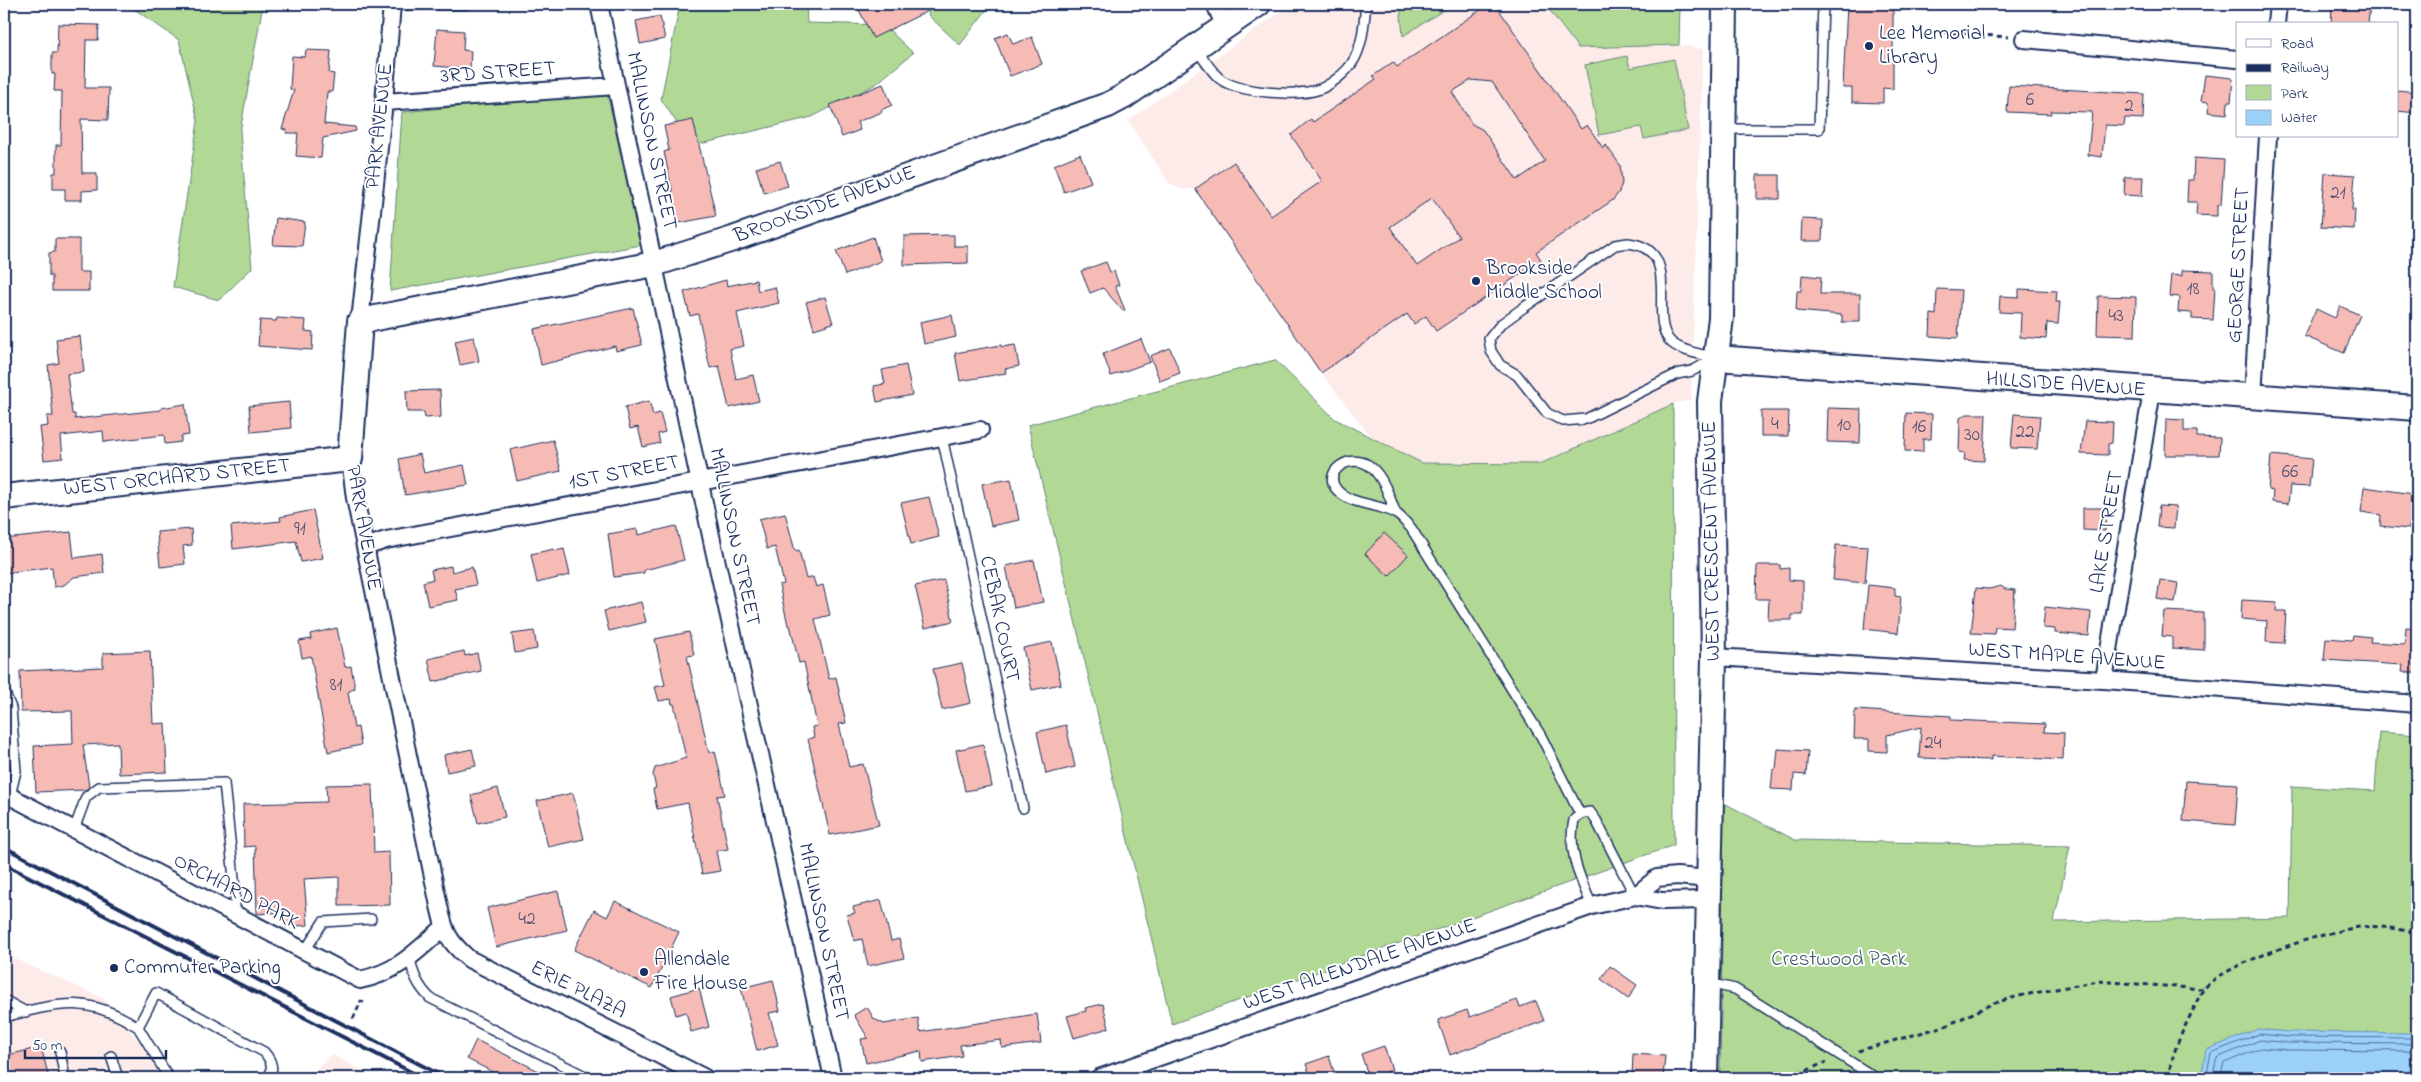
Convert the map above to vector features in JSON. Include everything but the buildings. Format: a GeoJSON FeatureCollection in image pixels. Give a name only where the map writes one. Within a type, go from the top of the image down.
{"type":"FeatureCollection","features":[{"type":"Feature","properties":{"kind":"main road","name":"BROOKSIDE AVENUE"},"geometry":{"type":"LineString","coordinates":[[360,321],[654,264],[733,239],[1108,105],[1258,4]]}},
{"type":"Feature","properties":{"kind":"main road","name":"WEST CRESCENT AVENUE"},"geometry":{"type":"LineString","coordinates":[[1705,1078],[1705,983],[1708,962],[1714,657],[1710,401],[1721,318],[1725,4]]}},
{"type":"Feature","properties":{"kind":"main road","name":"PARK AVENUE"},"geometry":{"type":"LineString","coordinates":[[350,459],[360,321]]}},
{"type":"Feature","properties":{"kind":"main road","name":"HILLSIDE AVENUE"},"geometry":{"type":"LineString","coordinates":[[1716,358],[2152,391],[2417,408]]}},
{"type":"Feature","properties":{"kind":"main road","name":"WEST ORCHARD STREET"},"geometry":{"type":"LineString","coordinates":[[4,497],[350,459]]}},
{"type":"Feature","properties":{"kind":"street","name":"PARK AVENUE"},"geometry":{"type":"LineString","coordinates":[[360,321],[384,102],[392,4]]}},
{"type":"Feature","properties":{"kind":"street","name":"MALLINSON STREET"},"geometry":{"type":"LineString","coordinates":[[599,4],[700,480],[833,1078]]}},
{"type":"Feature","properties":{"kind":"street"},"geometry":{"type":"LineString","coordinates":[[1215,4],[1226,27]]}},
{"type":"Feature","properties":{"kind":"street"},"geometry":{"type":"LineString","coordinates":[[2276,22],[2278,4]]}},
{"type":"Feature","properties":{"kind":"street"},"geometry":{"type":"LineString","coordinates":[[2024,39],[2236,59]]}},
{"type":"Feature","properties":{"kind":"street","name":"3RD STREET"},"geometry":{"type":"LineString","coordinates":[[384,102],[616,86]]}},
{"type":"Feature","properties":{"kind":"street","name":"GEORGE STREET"},"geometry":{"type":"LineString","coordinates":[[2252,397],[2268,138]]}},
{"type":"Feature","properties":{"kind":"street","name":"LAKE STREET"},"geometry":{"type":"LineString","coordinates":[[2104,680],[2152,391]]}},
{"type":"Feature","properties":{"kind":"street","name":"1ST STREET"},"geometry":{"type":"LineString","coordinates":[[364,547],[386,540],[700,480],[980,430]]}},
{"type":"Feature","properties":{"kind":"street","name":"PARK AVENUE"},"geometry":{"type":"LineString","coordinates":[[350,459],[364,547],[444,927]]}},
{"type":"Feature","properties":{"kind":"street","name":"WEST MAPLE AVENUE"},"geometry":{"type":"LineString","coordinates":[[1714,657],[2104,680],[2417,704]]}},
{"type":"Feature","properties":{"kind":"street","name":"ORCHARD PARK"},"geometry":{"type":"LineString","coordinates":[[7,794],[235,916],[360,980],[385,974],[410,958],[444,927]]}},
{"type":"Feature","properties":{"kind":"street","name":"WEST ALLENDALE AVENUE"},"geometry":{"type":"LineString","coordinates":[[1635,896],[1658,878],[1677,876],[1708,889]]}},
{"type":"Feature","properties":{"kind":"street","name":"WEST ALLENDALE AVENUE"},"geometry":{"type":"LineString","coordinates":[[1103,1078],[1592,906],[1635,896],[1662,901],[1708,889]]}},
{"type":"Feature","properties":{"kind":"street","name":"ERIE PLAZA"},"geometry":{"type":"LineString","coordinates":[[444,927],[453,946],[469,959],[705,1078]]}},
{"type":"Feature","properties":{"kind":"lane"},"geometry":{"type":"LineString","coordinates":[[392,4],[468,4]]}},
{"type":"Feature","properties":{"kind":"lane"},"geometry":{"type":"LineString","coordinates":[[1195,48],[1219,78],[1234,86],[1252,91],[1275,93],[1319,89],[1338,78],[1352,63],[1361,41],[1366,4]]}},
{"type":"Feature","properties":{"kind":"lane"},"geometry":{"type":"LineString","coordinates":[[1724,129],[1819,129],[1823,4]]}},
{"type":"Feature","properties":{"kind":"lane"},"geometry":{"type":"LineString","coordinates":[[1628,242],[1640,244],[1652,254],[1660,271],[1663,294],[1661,318],[1664,332],[1672,342],[1684,349],[1716,358],[1695,370],[1677,374],[1586,419],[1563,421],[1547,413],[1517,375],[1500,365],[1491,351],[1489,339],[1502,324],[1523,308],[1615,245],[1628,242]]}},
{"type":"Feature","properties":{"kind":"lane","name":"CEBAK COURT"},"geometry":{"type":"LineString","coordinates":[[942,438],[1023,808]]}},
{"type":"Feature","properties":{"kind":"lane"},"geometry":{"type":"LineString","coordinates":[[1396,514],[1388,492],[1372,469],[1363,462],[1352,460],[1340,465],[1333,476],[1335,487],[1343,496],[1396,514],[1411,528],[1541,736],[1580,814]]}},
{"type":"Feature","properties":{"kind":"lane"},"geometry":{"type":"LineString","coordinates":[[4,691],[11,708],[16,771],[7,794]]}},
{"type":"Feature","properties":{"kind":"lane"},"geometry":{"type":"LineString","coordinates":[[74,830],[86,797],[99,788],[224,783],[235,888],[235,916]]}},
{"type":"Feature","properties":{"kind":"lane"},"geometry":{"type":"LineString","coordinates":[[1592,906],[1578,873],[1573,852],[1572,830],[1574,820],[1580,814],[1590,812],[1596,820],[1635,896]]}},
{"type":"Feature","properties":{"kind":"lane"},"geometry":{"type":"LineString","coordinates":[[304,952],[323,922],[371,919]]}},
{"type":"Feature","properties":{"kind":"lane"},"geometry":{"type":"LineString","coordinates":[[410,958],[414,978],[420,988],[430,998],[589,1078]]}},
{"type":"Feature","properties":{"kind":"lane"},"geometry":{"type":"LineString","coordinates":[[1705,983],[1736,989],[1876,1078]]}},
{"type":"Feature","properties":{"kind":"lane"},"geometry":{"type":"LineString","coordinates":[[138,1028],[156,993],[264,1052],[272,1066],[271,1078]]}},
{"type":"Feature","properties":{"kind":"lane"},"geometry":{"type":"LineString","coordinates":[[4,1000],[26,1012]]}},
{"type":"Feature","properties":{"kind":"lane"},"geometry":{"type":"LineString","coordinates":[[4,1018],[51,1006],[78,1003],[99,1007],[125,1019],[138,1028],[169,1078]]}},
{"type":"Feature","properties":{"kind":"lane"},"geometry":{"type":"LineString","coordinates":[[60,1052],[64,1078]]}},
{"type":"Feature","properties":{"kind":"lane"},"geometry":{"type":"LineString","coordinates":[[112,1056],[118,1078]]}},
{"type":"Feature","properties":{"kind":"path"},"geometry":{"type":"LineString","coordinates":[[1943,32],[2024,39]]}},
{"type":"Feature","properties":{"kind":"path"},"geometry":{"type":"LineString","coordinates":[[2168,1078],[2178,1037],[2204,990],[2228,971],[2306,939],[2334,931],[2362,927],[2392,928],[2417,933]]}},
{"type":"Feature","properties":{"kind":"path"},"geometry":{"type":"LineString","coordinates":[[1790,1078],[1841,1056],[1948,1025],[1994,1003],[2019,996],[2098,981],[2204,990]]}},
{"type":"Feature","properties":{"kind":"path"},"geometry":{"type":"LineString","coordinates":[[353,1019],[361,1001],[367,1004]]}},
{"type":"Feature","properties":{"kind":"shaded area","name":"Brookside Middle School"},"geometry":{"type":"Polygon","coordinates":[[[1291,4],[1400,4],[1403,36],[1453,4],[1545,4],[1578,48],[1679,45],[1703,49],[1691,400],[1673,404],[1540,464],[1422,463],[1372,438],[1321,373],[1195,189],[1181,189],[1169,183],[1128,121],[1291,4]]]}},
{"type":"Feature","properties":{"kind":"shaded area"},"geometry":{"type":"Polygon","coordinates":[[[4,954],[103,998],[169,1078],[4,1078],[4,954]]]}},
{"type":"Feature","properties":{"kind":"shaded area"},"geometry":{"type":"Polygon","coordinates":[[[332,1054],[374,1078],[307,1078],[332,1054]]]}},
{"type":"Feature","properties":{"kind":"green space"},"geometry":{"type":"Polygon","coordinates":[[[127,4],[263,4],[240,132],[252,268],[219,300],[173,287],[198,121],[179,40],[127,4]]]}},
{"type":"Feature","properties":{"kind":"green space"},"geometry":{"type":"Polygon","coordinates":[[[680,4],[806,4],[807,23],[884,25],[913,53],[876,84],[812,117],[692,146],[661,99],[680,4]]]}},
{"type":"Feature","properties":{"kind":"green space"},"geometry":{"type":"Polygon","coordinates":[[[926,4],[991,4],[960,45],[929,16],[926,4]]]}},
{"type":"Feature","properties":{"kind":"green space"},"geometry":{"type":"Polygon","coordinates":[[[1400,4],[1453,4],[1403,36],[1400,4]]]}},
{"type":"Feature","properties":{"kind":"green space"},"geometry":{"type":"Polygon","coordinates":[[[1545,4],[1680,4],[1679,45],[1578,48],[1545,4]]]}},
{"type":"Feature","properties":{"kind":"green space"},"geometry":{"type":"Polygon","coordinates":[[[1627,56],[1630,68],[1674,59],[1688,130],[1644,139],[1641,127],[1599,135],[1585,65],[1627,56]]]}},
{"type":"Feature","properties":{"kind":"green space"},"geometry":{"type":"Polygon","coordinates":[[[607,93],[641,245],[390,291],[402,112],[607,93]]]}},
{"type":"Feature","properties":{"kind":"green space"},"geometry":{"type":"Polygon","coordinates":[[[1275,360],[1335,419],[1422,463],[1540,464],[1673,404],[1674,845],[1172,1024],[1028,425],[1275,360]]]}},
{"type":"Feature","properties":{"kind":"green space","name":"Crestwood Park"},"geometry":{"type":"Polygon","coordinates":[[[2379,732],[2417,735],[2417,1078],[1720,1078],[1724,803],[1795,840],[2070,846],[2054,922],[2290,918],[2292,786],[2375,791],[2379,732]]]}},
{"type":"Feature","properties":{"kind":"water"},"geometry":{"type":"Polygon","coordinates":[[[2258,1029],[2289,1032],[2417,1033],[2417,1078],[2201,1078],[2206,1050],[2258,1029]]]}},
{"type":"Feature","properties":{"kind":"railway"},"geometry":{"type":"LineString","coordinates":[[4,847],[446,1078]]}},
{"type":"Feature","properties":{"kind":"railway"},"geometry":{"type":"LineString","coordinates":[[4,864],[423,1078]]}},
{"type":"Feature","properties":{"kind":"place","name":"Lee Memorial Library"},"geometry":{"type":"Point","coordinates":[1869,46]}},
{"type":"Feature","properties":{"kind":"place","name":"Brookside Middle School"},"geometry":{"type":"Point","coordinates":[1476,281]}},
{"type":"Feature","properties":{"kind":"place","name":"Commuter Parking"},"geometry":{"type":"Point","coordinates":[114,968]}},
{"type":"Feature","properties":{"kind":"place","name":"Allendale Fire House"},"geometry":{"type":"Point","coordinates":[644,972]}}]}
